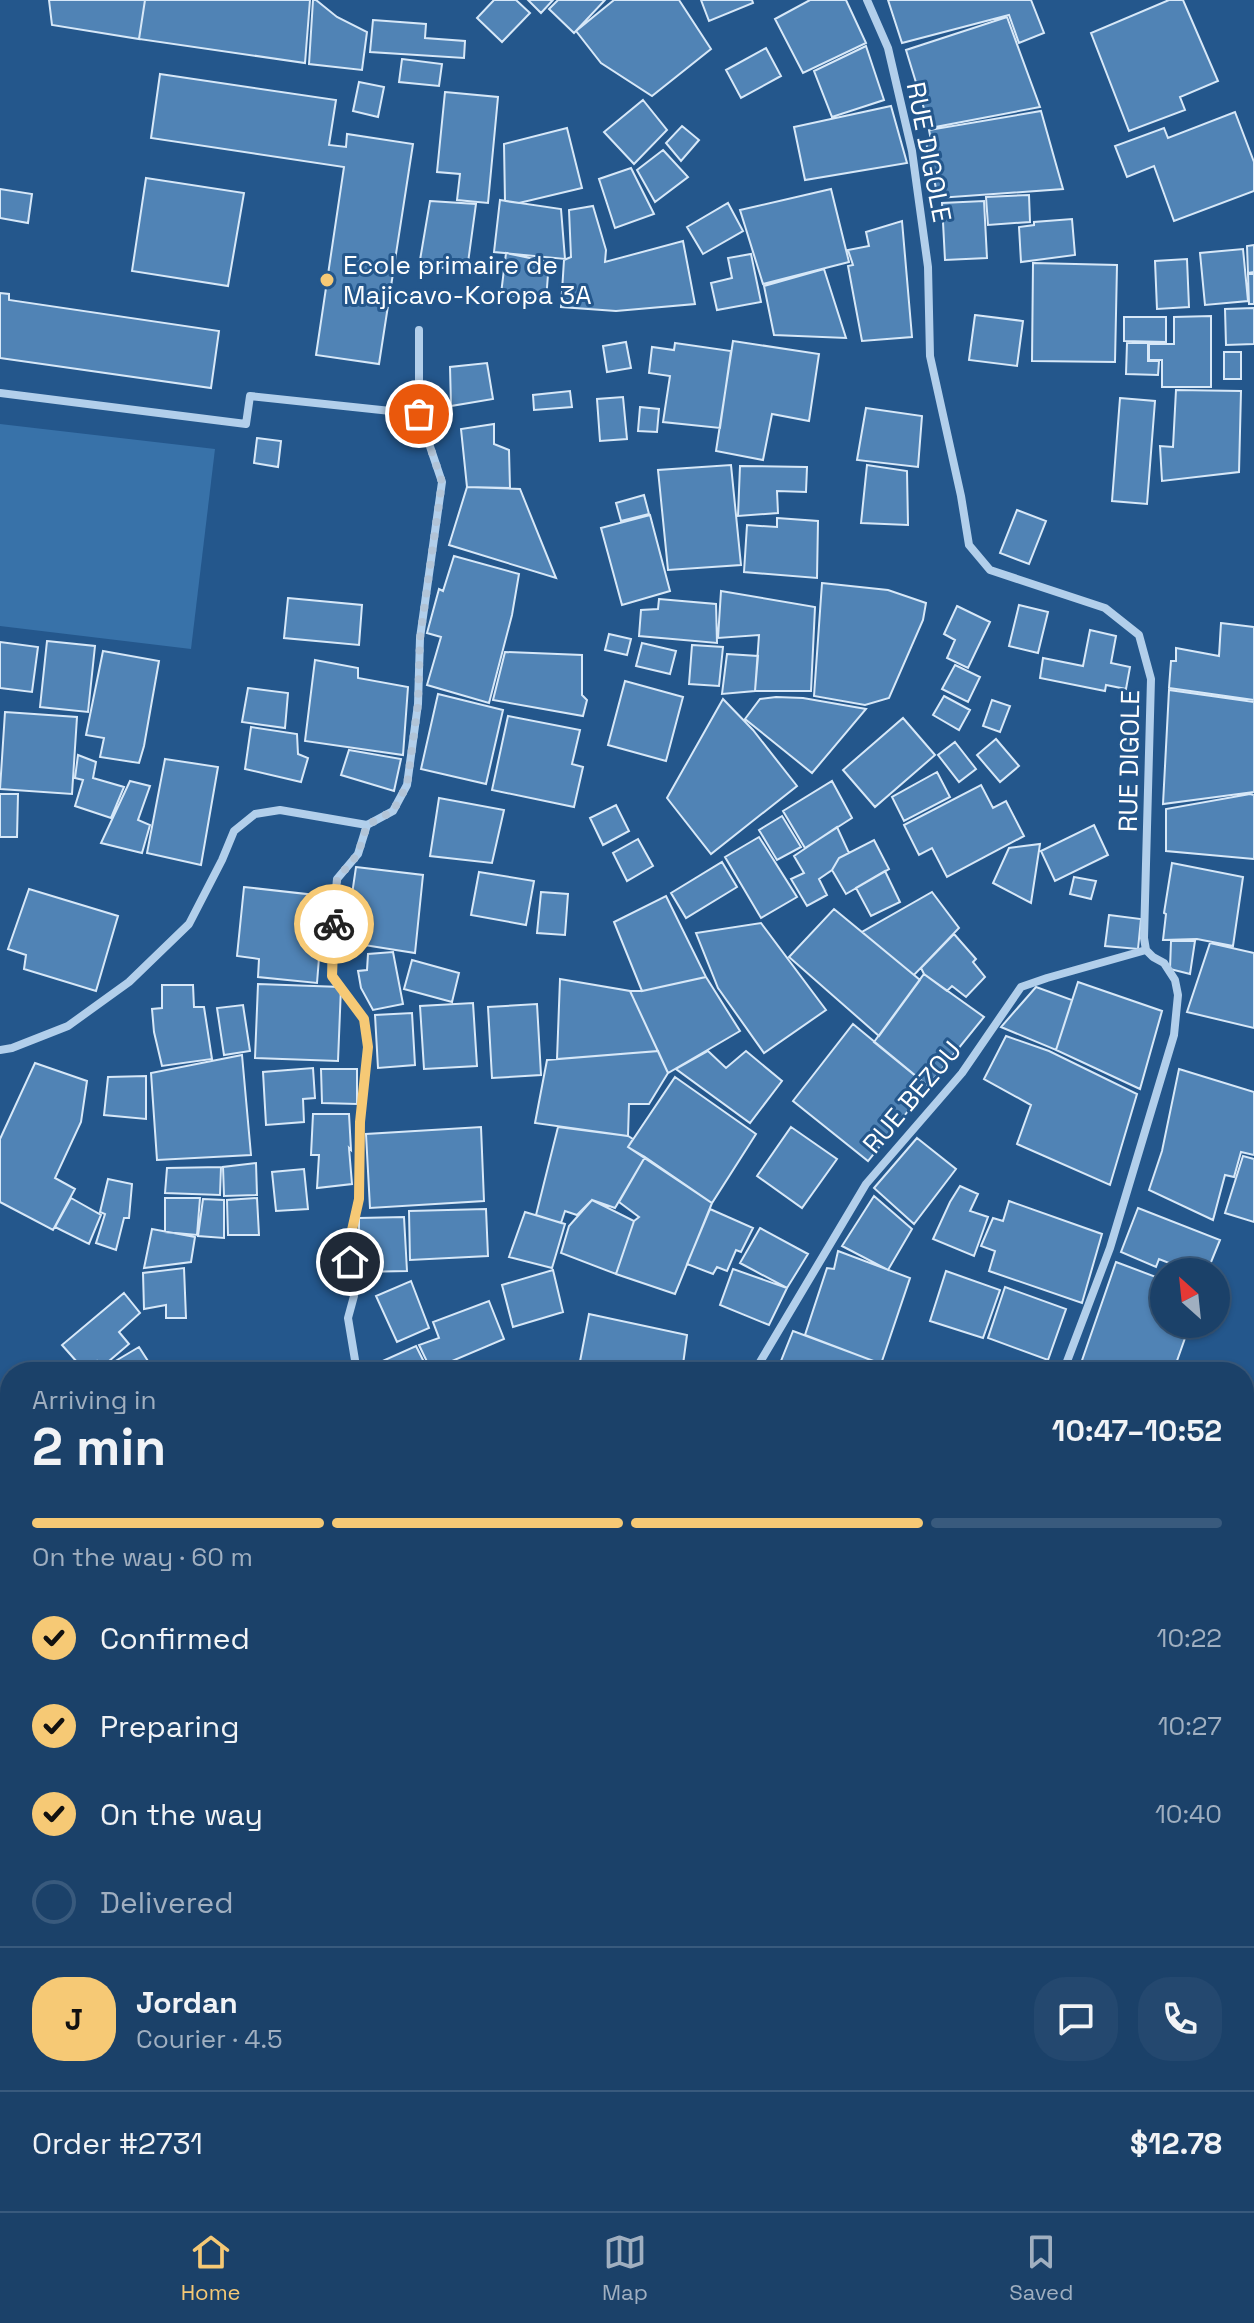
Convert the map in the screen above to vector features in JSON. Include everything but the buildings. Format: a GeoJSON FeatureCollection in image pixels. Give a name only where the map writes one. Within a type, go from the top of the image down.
{"type":"FeatureCollection","features":[{"type":"Feature","properties":{"kind":"street","name":"RUE DIGOLE"},"geometry":{"type":"LineString","coordinates":[[867,0],[888,48],[912,151],[928,267],[930,356],[969,545],[990,570],[1105,608],[1139,635],[1151,679],[1146,950]]}},
{"type":"Feature","properties":{"kind":"street"},"geometry":{"type":"LineString","coordinates":[[0,1050],[68,1026],[129,982],[189,924],[234,831],[255,814],[280,810],[367,825],[393,811],[407,785],[418,704],[420,638],[442,482],[419,414],[419,330]]}},
{"type":"Feature","properties":{"kind":"street"},"geometry":{"type":"LineString","coordinates":[[0,393],[246,424],[250,396],[419,414]]}},
{"type":"Feature","properties":{"kind":"street"},"geometry":{"type":"LineString","coordinates":[[355,1362],[348,1318],[354,1296],[350,1262],[352,1230],[359,1199],[360,1122],[368,1047],[364,1019],[332,976],[331,943],[337,879],[358,854],[367,825]]}},
{"type":"Feature","properties":{"kind":"street","name":"RUE BEZOU"},"geometry":{"type":"LineString","coordinates":[[760,1362],[866,1184],[962,1073],[1021,987],[1146,950]]}},
{"type":"Feature","properties":{"kind":"street"},"geometry":{"type":"LineString","coordinates":[[1067,1362],[1110,1248],[1174,1035],[1178,995],[1175,980],[1164,963],[1146,950]]}},
{"type":"Feature","properties":{"kind":"shaded area"},"geometry":{"type":"Polygon","coordinates":[[[0,424],[215,449],[191,649],[0,626],[0,424]]]}},
{"type":"Feature","properties":{"kind":"way so far"},"geometry":{"type":"LineString","coordinates":[[334,924],[337,879],[358,854],[367,825],[393,811],[407,785],[418,704],[420,638],[442,482],[419,414]]}},
{"type":"Feature","properties":{"kind":"place","name":"Ecole primaire de Majicavo-Koropa 3A"},"geometry":{"type":"Point","coordinates":[327,280]}},
{"type":"Feature","properties":{"kind":"route"},"geometry":{"type":"LineString","coordinates":[[334,924],[332,976],[364,1019],[368,1047],[360,1122],[359,1199],[352,1230],[350,1262]]}}]}
